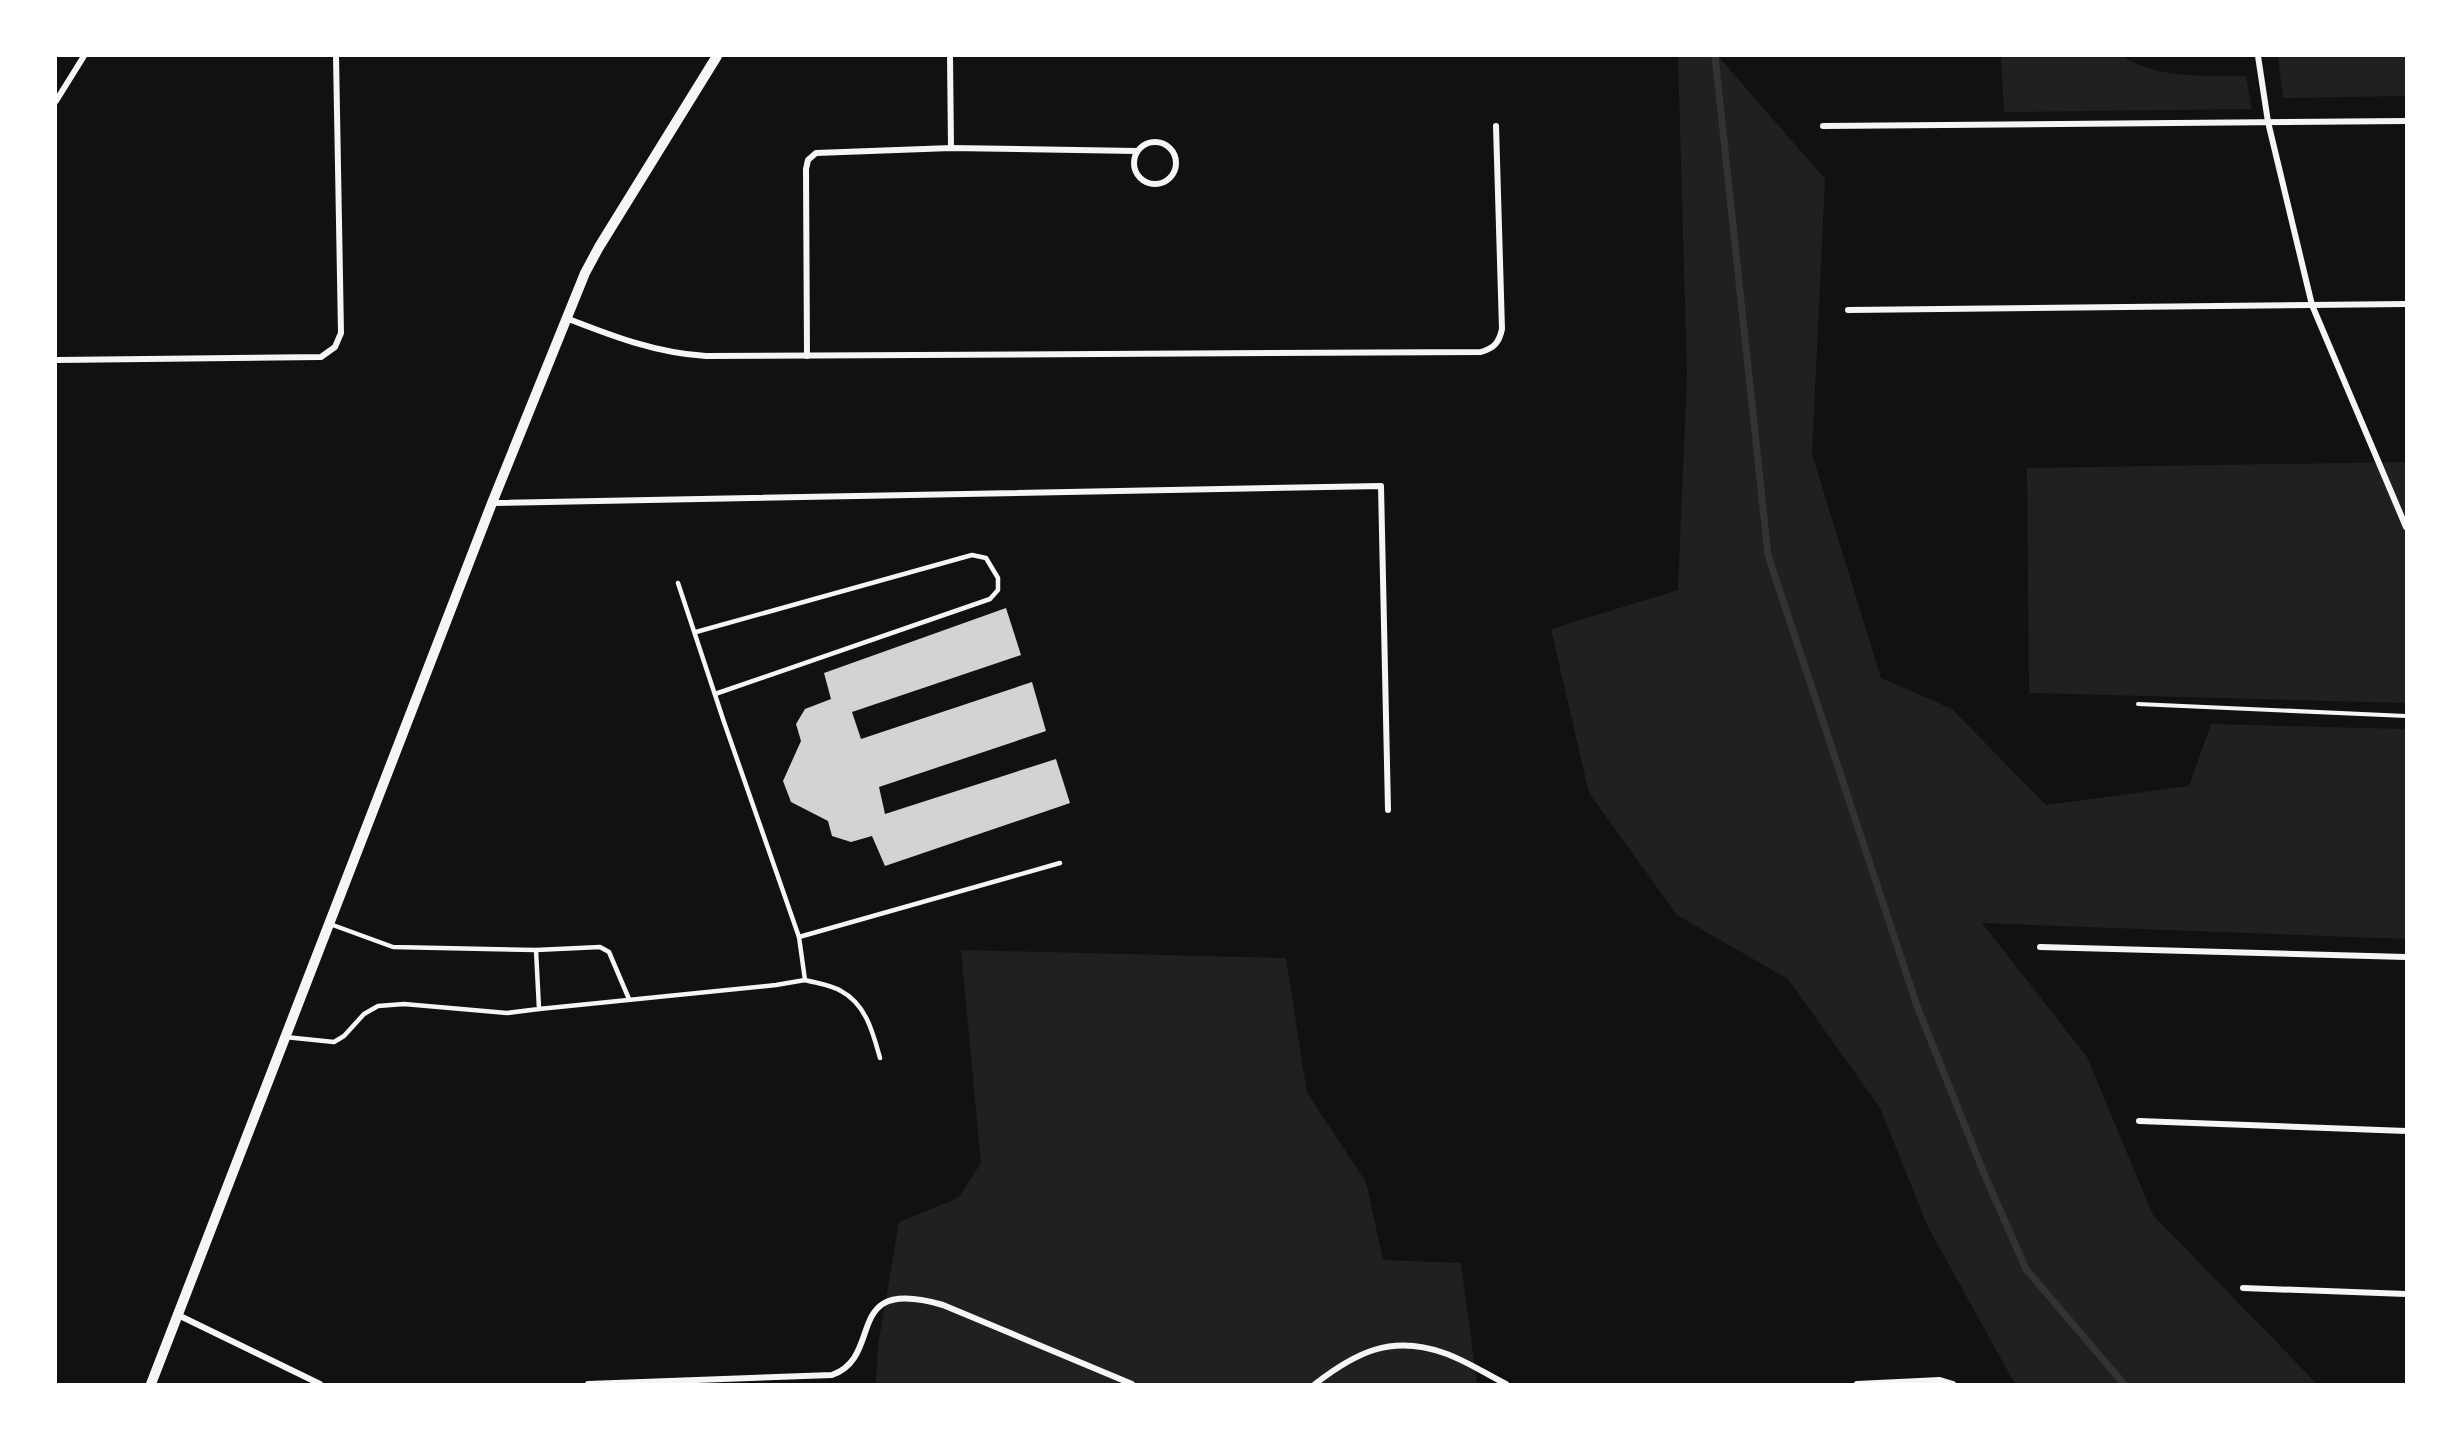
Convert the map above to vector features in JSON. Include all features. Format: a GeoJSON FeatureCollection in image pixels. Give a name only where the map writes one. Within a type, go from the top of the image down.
{"type":"FeatureCollection","features":[{"type":"Feature","properties":{"kind":"street"},"geometry":{"type":"LineString","coordinates":[[56,101],[84,56]]}},
{"type":"Feature","properties":{"kind":"street"},"geometry":{"type":"LineString","coordinates":[[56,360],[321,357],[335,347],[341,333],[336,56]]}},
{"type":"Feature","properties":{"kind":"street"},"geometry":{"type":"LineString","coordinates":[[150,1384],[566,318],[599,247],[717,56]]}},
{"type":"Feature","properties":{"kind":"street"},"geometry":{"type":"LineString","coordinates":[[950,56],[951,148]]}},
{"type":"Feature","properties":{"kind":"street"},"geometry":{"type":"LineString","coordinates":[[2258,56],[2268,122],[2312,305],[2406,527]]}},
{"type":"Feature","properties":{"kind":"street"},"geometry":{"type":"LineString","coordinates":[[1823,126],[2406,121]]}},
{"type":"Feature","properties":{"kind":"street"},"geometry":{"type":"LineString","coordinates":[[566,318],[650,349],[679,355],[1481,352],[1491,349],[1500,341],[1502,329],[1496,126]]}},
{"type":"Feature","properties":{"kind":"street"},"geometry":{"type":"LineString","coordinates":[[807,356],[806,169],[808,160],[816,153],[829,150],[951,148],[1137,151],[1142,146],[1157,142],[1170,148],[1177,161],[1173,175],[1161,184],[1140,179],[1134,166],[1137,151]]}},
{"type":"Feature","properties":{"kind":"street"},"geometry":{"type":"LineString","coordinates":[[1848,310],[2406,304]]}},
{"type":"Feature","properties":{"kind":"street"},"geometry":{"type":"LineString","coordinates":[[492,503],[1381,486],[1388,810]]}},
{"type":"Feature","properties":{"kind":"street"},"geometry":{"type":"LineString","coordinates":[[2040,947],[2406,957]]}},
{"type":"Feature","properties":{"kind":"street"},"geometry":{"type":"LineString","coordinates":[[2139,1121],[2406,1131]]}},
{"type":"Feature","properties":{"kind":"street"},"geometry":{"type":"LineString","coordinates":[[2243,1288],[2406,1294]]}},
{"type":"Feature","properties":{"kind":"street"},"geometry":{"type":"LineString","coordinates":[[588,1384],[832,1375],[843,1371],[852,1363],[876,1308],[893,1299],[918,1297],[943,1305],[1132,1384]]}},
{"type":"Feature","properties":{"kind":"street"},"geometry":{"type":"LineString","coordinates":[[177,1314],[320,1384]]}},
{"type":"Feature","properties":{"kind":"street"},"geometry":{"type":"LineString","coordinates":[[1315,1384],[1342,1363],[1366,1351],[1389,1346],[1418,1347],[1444,1353],[1506,1384]]}},
{"type":"Feature","properties":{"kind":"street"},"geometry":{"type":"LineString","coordinates":[[1857,1384],[1940,1380],[1953,1384]]}},
{"type":"Feature","properties":{"kind":"lane"},"geometry":{"type":"LineString","coordinates":[[696,632],[972,555],[986,558],[998,578],[998,590],[990,599],[715,694]]}},
{"type":"Feature","properties":{"kind":"lane"},"geometry":{"type":"LineString","coordinates":[[678,583],[799,937],[805,980]]}},
{"type":"Feature","properties":{"kind":"lane"},"geometry":{"type":"LineString","coordinates":[[799,937],[1060,863]]}},
{"type":"Feature","properties":{"kind":"lane"},"geometry":{"type":"LineString","coordinates":[[330,924],[393,948],[536,950],[600,947],[609,952],[628,999]]}},
{"type":"Feature","properties":{"kind":"lane"},"geometry":{"type":"LineString","coordinates":[[536,950],[539,1009]]}},
{"type":"Feature","properties":{"kind":"lane"},"geometry":{"type":"LineString","coordinates":[[285,1037],[334,1042],[344,1036],[364,1014],[378,1006],[404,1004],[507,1013],[805,980],[841,990],[856,1003],[870,1024],[880,1058]]}},
{"type":"Feature","properties":{"kind":"path"},"geometry":{"type":"LineString","coordinates":[[2138,704],[2406,716]]}},
{"type":"Feature","properties":{"kind":"shaded area"},"geometry":{"type":"Polygon","coordinates":[[[1678,56],[1718,56],[1825,179],[1812,454],[1881,678],[1952,709],[2046,805],[2189,786],[2211,724],[2406,729],[2406,939],[1982,923],[2087,1057],[2153,1215],[2317,1384],[2015,1384],[1928,1227],[1880,1108],[1788,979],[1677,915],[1589,793],[1551,629],[1678,590],[1687,375],[1678,56]]]}},
{"type":"Feature","properties":{"kind":"shaded area"},"geometry":{"type":"Polygon","coordinates":[[[2001,56],[2123,56],[2136,64],[2166,73],[2246,76],[2252,109],[2004,112],[2001,56]]]}},
{"type":"Feature","properties":{"kind":"shaded area"},"geometry":{"type":"Polygon","coordinates":[[[2278,56],[2406,56],[2406,96],[2283,98],[2278,56]]]}},
{"type":"Feature","properties":{"kind":"shaded area"},"geometry":{"type":"Polygon","coordinates":[[[2406,462],[2406,703],[2029,693],[2027,468],[2406,462]]]}},
{"type":"Feature","properties":{"kind":"shaded area"},"geometry":{"type":"Polygon","coordinates":[[[961,950],[1286,958],[1307,1093],[1366,1182],[1383,1260],[1461,1263],[1477,1384],[876,1384],[878,1346],[899,1222],[958,1198],[981,1163],[961,950]]]}},
{"type":"Feature","properties":{"kind":"building"},"geometry":{"type":"Polygon","coordinates":[[[1006,608],[1021,655],[852,712],[861,739],[1032,682],[1046,731],[879,787],[885,814],[1056,759],[1070,803],[885,866],[872,836],[851,842],[832,836],[828,821],[791,802],[783,781],[801,741],[796,724],[805,709],[831,699],[824,673],[1006,608]]]}},
{"type":"Feature","properties":{"kind":"waterway"},"geometry":{"type":"LineString","coordinates":[[1715,56],[1768,555],[1917,1006],[1985,1176],[2026,1269],[2124,1384]]}}]}
